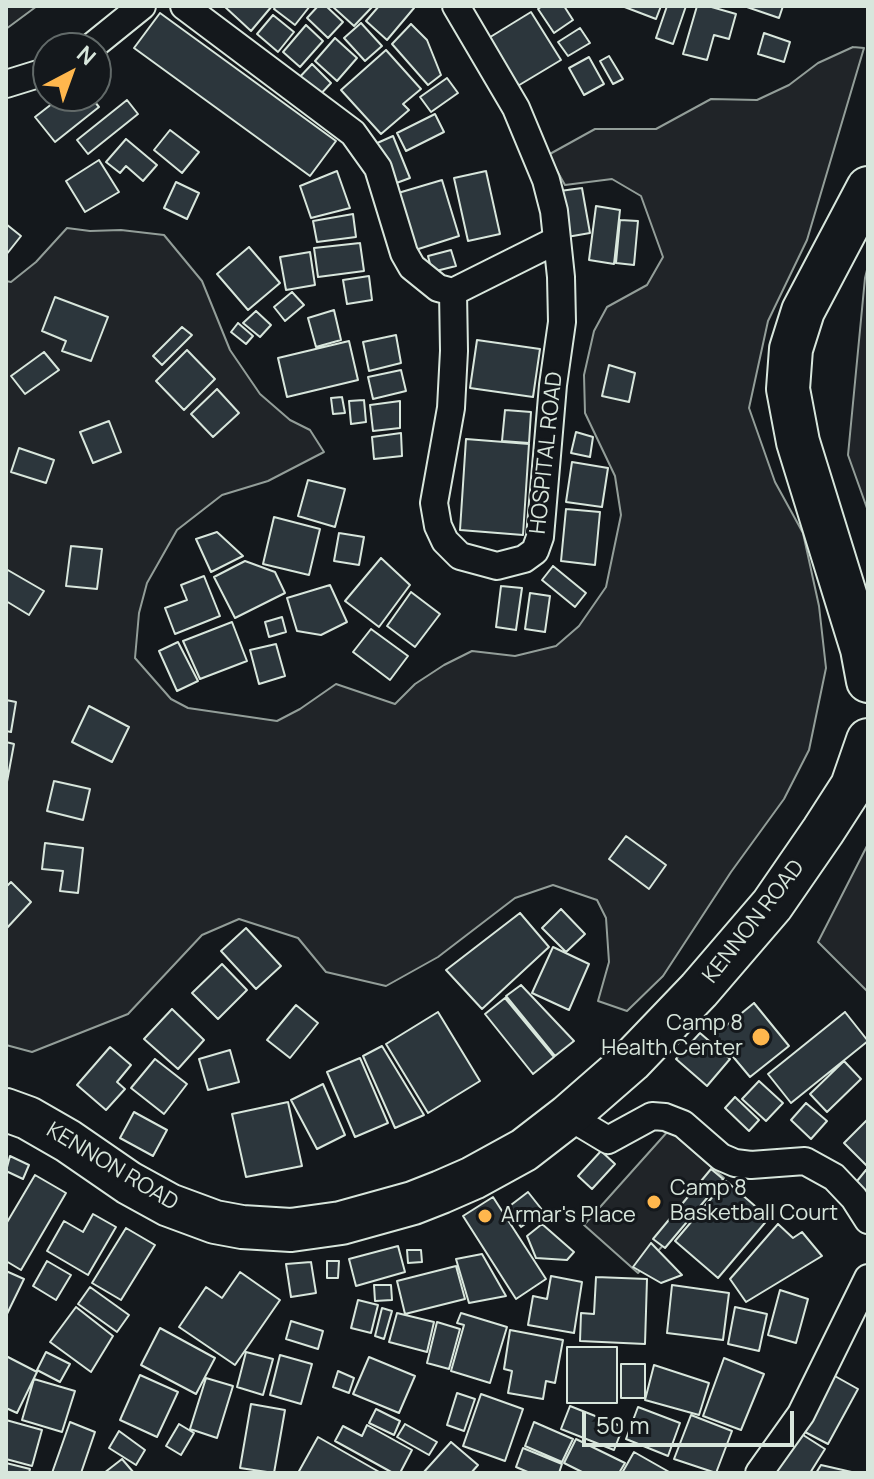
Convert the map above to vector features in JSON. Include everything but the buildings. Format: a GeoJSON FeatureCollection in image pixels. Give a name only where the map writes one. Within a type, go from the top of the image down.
{"type":"FeatureCollection","features":[{"type":"Feature","properties":{"kind":"highway"},"geometry":{"type":"LineString","coordinates":[[868,188],[803,311],[791,349],[788,389],[798,442],[862,649],[868,681]]}},
{"type":"Feature","properties":{"kind":"highway","name":"KENNON ROAD"},"geometry":{"type":"LineString","coordinates":[[6,1110],[28,1118],[68,1141],[129,1183],[169,1205],[215,1222],[267,1231],[341,1223],[413,1203],[473,1178],[524,1150],[568,1116],[631,1061],[680,1011],[772,905],[852,786],[868,740]]}},
{"type":"Feature","properties":{"kind":"street"},"geometry":{"type":"LineString","coordinates":[[110,32],[142,6]]}},
{"type":"Feature","properties":{"kind":"street"},"geometry":{"type":"LineString","coordinates":[[184,6],[353,133],[378,168],[404,253],[412,267],[438,288],[453,292],[557,240]]}},
{"type":"Feature","properties":{"kind":"street","name":"HOSPITAL ROAD"},"geometry":{"type":"LineString","coordinates":[[453,292],[451,408],[434,503],[438,526],[445,541],[460,556],[497,566],[511,565],[535,551],[540,537],[553,385],[562,322],[561,277],[554,211],[546,180],[516,108],[456,6]]}},
{"type":"Feature","properties":{"kind":"street"},"geometry":{"type":"LineString","coordinates":[[6,84],[32,76]]}},
{"type":"Feature","properties":{"kind":"street"},"geometry":{"type":"LineString","coordinates":[[568,1116],[608,1140],[652,1116],[665,1117],[683,1124],[721,1157],[735,1163],[751,1165],[805,1161],[834,1177],[854,1198],[868,1220]]}},
{"type":"Feature","properties":{"kind":"street"},"geometry":{"type":"LineString","coordinates":[[759,1473],[801,1414],[868,1278]]}},
{"type":"Feature","properties":{"kind":"shaded area"},"geometry":{"type":"Polygon","coordinates":[[[6,6],[37,6],[6,29],[6,6]]]}},
{"type":"Feature","properties":{"kind":"shaded area"},"geometry":{"type":"Polygon","coordinates":[[[853,47],[864,48],[807,240],[768,321],[749,408],[775,482],[803,533],[819,606],[826,668],[809,750],[784,799],[731,872],[663,976],[627,1011],[598,1001],[609,962],[606,918],[597,900],[553,885],[515,898],[438,957],[386,986],[326,972],[298,938],[239,919],[202,935],[128,1014],[32,1052],[6,1045],[6,281],[11,282],[36,262],[67,228],[164,235],[202,281],[230,350],[260,394],[290,420],[310,430],[324,452],[268,481],[222,495],[177,530],[147,583],[139,613],[135,658],[171,699],[188,708],[277,721],[336,684],[395,704],[415,684],[472,651],[515,656],[556,646],[579,626],[606,587],[621,515],[615,476],[585,413],[584,375],[594,331],[607,307],[647,285],[663,257],[641,196],[612,179],[565,185],[548,155],[595,129],[656,129],[711,99],[757,100],[789,85],[818,63],[853,47]]]}},
{"type":"Feature","properties":{"kind":"shaded area"},"geometry":{"type":"Polygon","coordinates":[[[868,266],[868,511],[848,455],[868,266]]]}},
{"type":"Feature","properties":{"kind":"shaded area"},"geometry":{"type":"Polygon","coordinates":[[[868,844],[868,992],[818,942],[868,844]]]}},
{"type":"Feature","properties":{"kind":"shaded area","name":"Camp 8 Basketball Court"},"geometry":{"type":"Polygon","coordinates":[[[669,1130],[724,1178],[638,1273],[584,1225],[669,1130]]]}},
{"type":"Feature","properties":{"kind":"place","name":"Camp 8 Health Center"},"geometry":{"type":"Point","coordinates":[761,1037]}},
{"type":"Feature","properties":{"kind":"place","name":"Camp 8 Basketball Court"},"geometry":{"type":"Point","coordinates":[654,1202]}},
{"type":"Feature","properties":{"kind":"place","name":"Armar's Place"},"geometry":{"type":"Point","coordinates":[485,1216]}}]}
